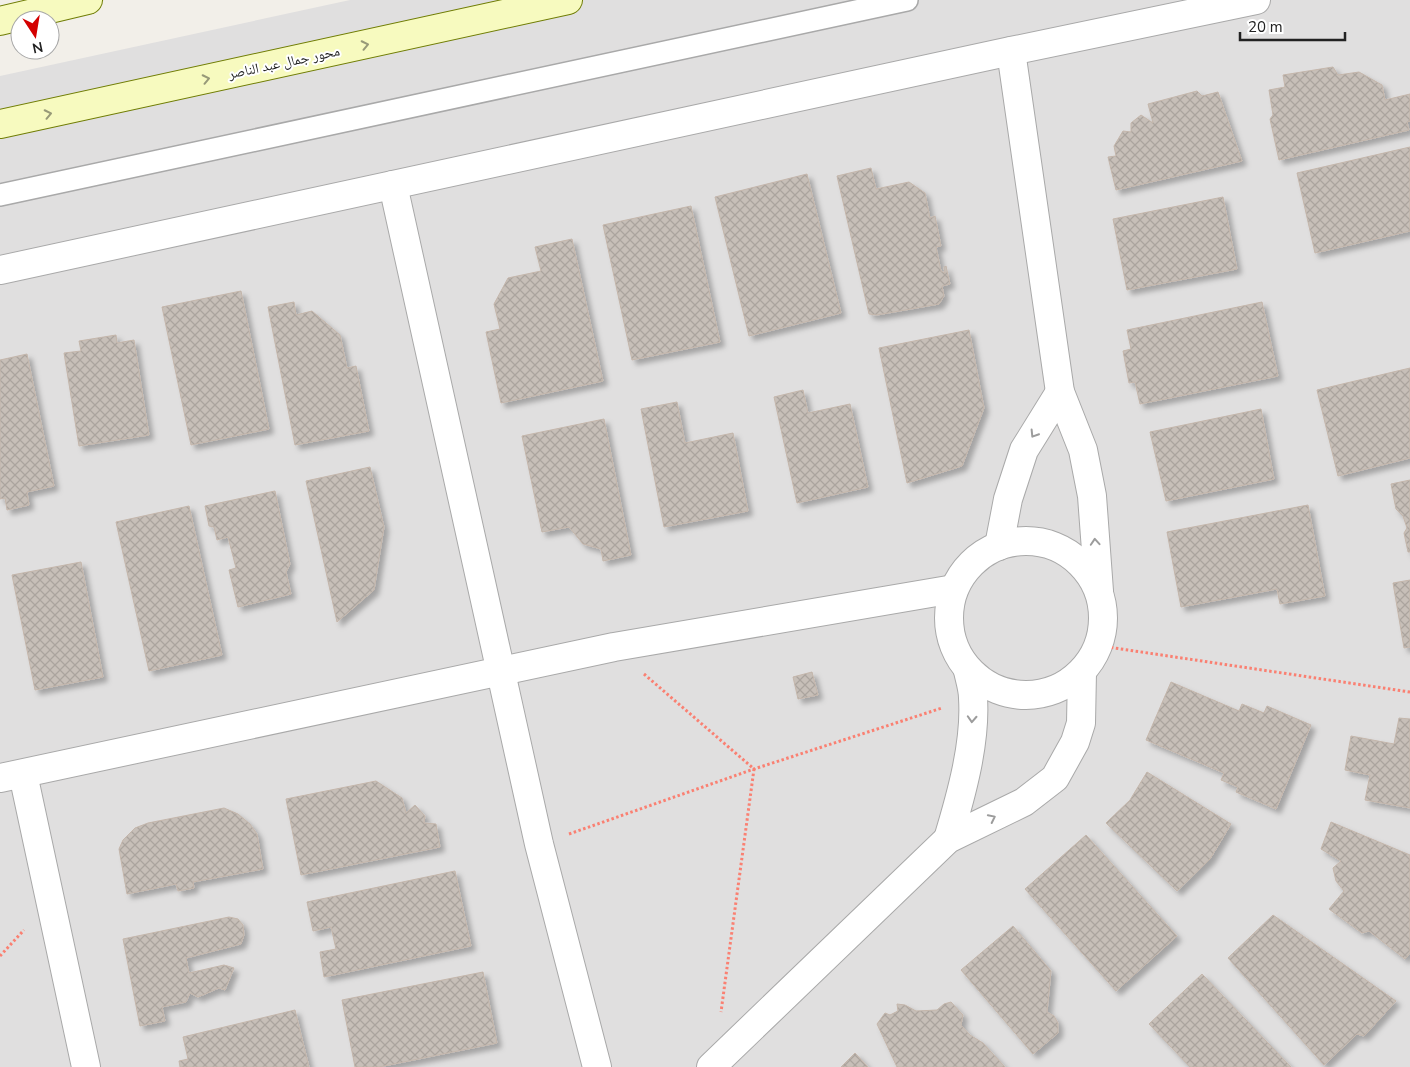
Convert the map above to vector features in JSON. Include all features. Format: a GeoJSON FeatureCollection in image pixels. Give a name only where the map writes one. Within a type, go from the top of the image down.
{"type":"FeatureCollection","features":[{"type":"Feature","properties":{"kind":"main road"},"geometry":{"type":"LineString","coordinates":[[0,21],[88,0]]}},
{"type":"Feature","properties":{"kind":"main road","name":"محور جمال عبد الناصر"},"geometry":{"type":"LineString","coordinates":[[0,124],[568,0]]}},
{"type":"Feature","properties":{"kind":"street"},"geometry":{"type":"LineString","coordinates":[[0,270],[1011,51],[1256,0]]}},
{"type":"Feature","properties":{"kind":"street"},"geometry":{"type":"LineString","coordinates":[[968,671],[994,689],[1025,696],[1056,690],[1082,672],[1098,646],[1104,618],[1099,591],[1092,496],[1083,450],[1060,392],[1011,51]]}},
{"type":"Feature","properties":{"kind":"street"},"geometry":{"type":"LineString","coordinates":[[393,184],[539,844],[596,1067]]}},
{"type":"Feature","properties":{"kind":"street"},"geometry":{"type":"LineString","coordinates":[[999,546],[1008,499],[1024,450],[1060,392]]}},
{"type":"Feature","properties":{"kind":"street"},"geometry":{"type":"LineString","coordinates":[[948,839],[962,791],[968,757],[973,698],[968,671],[953,646],[951,637],[948,617],[954,588],[972,562],[999,546],[1028,541],[1058,548],[1083,565],[1099,591]]}},
{"type":"Feature","properties":{"kind":"street"},"geometry":{"type":"LineString","coordinates":[[86,1067],[11,776],[614,647],[954,588]]}},
{"type":"Feature","properties":{"kind":"street"},"geometry":{"type":"LineString","coordinates":[[711,1067],[948,839],[1024,802],[1055,778],[1076,742],[1081,723],[1082,672]]}},
{"type":"Feature","properties":{"kind":"lane"},"geometry":{"type":"LineString","coordinates":[[0,195],[907,0]]}},
{"type":"Feature","properties":{"kind":"path"},"geometry":{"type":"LineString","coordinates":[[1098,646],[1410,692]]}},
{"type":"Feature","properties":{"kind":"path"},"geometry":{"type":"LineString","coordinates":[[614,647],[754,769]]}},
{"type":"Feature","properties":{"kind":"path"},"geometry":{"type":"LineString","coordinates":[[539,844],[754,769],[973,698]]}},
{"type":"Feature","properties":{"kind":"path"},"geometry":{"type":"LineString","coordinates":[[720,1016],[754,769]]}},
{"type":"Feature","properties":{"kind":"shaded area"},"geometry":{"type":"Polygon","coordinates":[[[350,0],[1410,0],[1410,1067],[0,1067],[0,76],[350,0]]]}},
{"type":"Feature","properties":{"kind":"building"},"geometry":{"type":"Polygon","coordinates":[[[1333,67],[1338,75],[1359,72],[1382,85],[1385,100],[1410,94],[1410,121],[1407,122],[1409,130],[1279,160],[1270,119],[1273,115],[1269,90],[1285,87],[1283,75],[1333,67]]]}},
{"type":"Feature","properties":{"kind":"building"},"geometry":{"type":"Polygon","coordinates":[[[1197,91],[1202,96],[1218,92],[1242,161],[1116,190],[1108,157],[1116,156],[1114,146],[1123,131],[1131,132],[1131,123],[1141,115],[1153,123],[1148,104],[1197,91]]]}},
{"type":"Feature","properties":{"kind":"building"},"geometry":{"type":"Polygon","coordinates":[[[1410,147],[1410,231],[1315,253],[1297,173],[1410,147]]]}},
{"type":"Feature","properties":{"kind":"building"},"geometry":{"type":"Polygon","coordinates":[[[871,168],[876,189],[909,182],[925,193],[930,218],[935,216],[941,246],[936,247],[941,271],[945,273],[944,267],[946,266],[950,284],[942,286],[944,296],[939,304],[877,315],[869,314],[837,176],[871,168]]]}},
{"type":"Feature","properties":{"kind":"building"},"geometry":{"type":"Polygon","coordinates":[[[807,174],[841,313],[749,336],[715,197],[807,174]]]}},
{"type":"Feature","properties":{"kind":"building"},"geometry":{"type":"Polygon","coordinates":[[[1223,197],[1237,269],[1127,290],[1113,219],[1223,197]]]}},
{"type":"Feature","properties":{"kind":"building"},"geometry":{"type":"Polygon","coordinates":[[[691,206],[720,342],[632,360],[603,225],[691,206]]]}},
{"type":"Feature","properties":{"kind":"building"},"geometry":{"type":"Polygon","coordinates":[[[572,239],[603,381],[501,403],[486,332],[500,329],[494,304],[508,278],[541,271],[535,247],[572,239]]]}},
{"type":"Feature","properties":{"kind":"building"},"geometry":{"type":"Polygon","coordinates":[[[241,291],[269,429],[191,445],[162,307],[241,291]]]}},
{"type":"Feature","properties":{"kind":"building"},"geometry":{"type":"Polygon","coordinates":[[[294,302],[296,315],[312,311],[340,335],[347,368],[356,366],[369,431],[295,445],[268,307],[294,302]]]}},
{"type":"Feature","properties":{"kind":"building"},"geometry":{"type":"Polygon","coordinates":[[[1262,302],[1278,376],[1140,404],[1135,382],[1129,383],[1123,351],[1131,349],[1127,330],[1262,302]]]}},
{"type":"Feature","properties":{"kind":"building"},"geometry":{"type":"Polygon","coordinates":[[[969,330],[984,408],[962,466],[907,483],[879,348],[969,330]]]}},
{"type":"Feature","properties":{"kind":"building"},"geometry":{"type":"Polygon","coordinates":[[[116,335],[117,343],[134,340],[149,435],[79,446],[64,353],[81,351],[79,341],[116,335]]]}},
{"type":"Feature","properties":{"kind":"building"},"geometry":{"type":"Polygon","coordinates":[[[27,354],[54,486],[27,492],[29,505],[7,510],[5,498],[0,499],[0,360],[27,354]]]}},
{"type":"Feature","properties":{"kind":"building"},"geometry":{"type":"Polygon","coordinates":[[[1410,368],[1410,458],[1338,476],[1317,390],[1410,368]]]}},
{"type":"Feature","properties":{"kind":"building"},"geometry":{"type":"Polygon","coordinates":[[[803,390],[808,413],[850,404],[868,487],[797,503],[774,397],[803,390]]]}},
{"type":"Feature","properties":{"kind":"building"},"geometry":{"type":"Polygon","coordinates":[[[677,402],[685,443],[733,433],[748,511],[664,527],[641,409],[677,402]]]}},
{"type":"Feature","properties":{"kind":"building"},"geometry":{"type":"Polygon","coordinates":[[[1261,409],[1274,479],[1166,501],[1150,432],[1261,409]]]}},
{"type":"Feature","properties":{"kind":"building"},"geometry":{"type":"Polygon","coordinates":[[[604,419],[631,555],[603,561],[601,549],[583,544],[569,527],[542,532],[522,436],[604,419]]]}},
{"type":"Feature","properties":{"kind":"building"},"geometry":{"type":"Polygon","coordinates":[[[370,467],[384,527],[374,590],[337,622],[306,481],[370,467]]]}},
{"type":"Feature","properties":{"kind":"building"},"geometry":{"type":"Polygon","coordinates":[[[1410,480],[1410,552],[1408,552],[1404,533],[1407,528],[1403,516],[1396,509],[1391,484],[1410,480]]]}},
{"type":"Feature","properties":{"kind":"building"},"geometry":{"type":"Polygon","coordinates":[[[275,491],[290,564],[286,572],[291,594],[238,607],[229,570],[236,568],[228,537],[217,540],[214,527],[209,526],[205,506],[275,491]]]}},
{"type":"Feature","properties":{"kind":"building"},"geometry":{"type":"Polygon","coordinates":[[[1308,505],[1325,596],[1280,604],[1277,589],[1181,607],[1167,532],[1308,505]]]}},
{"type":"Feature","properties":{"kind":"building"},"geometry":{"type":"Polygon","coordinates":[[[189,506],[222,655],[149,671],[116,522],[189,506]]]}},
{"type":"Feature","properties":{"kind":"building"},"geometry":{"type":"Polygon","coordinates":[[[81,562],[103,677],[35,690],[12,575],[81,562]]]}},
{"type":"Feature","properties":{"kind":"building"},"geometry":{"type":"Polygon","coordinates":[[[1410,580],[1410,647],[1404,648],[1393,583],[1410,580]]]}},
{"type":"Feature","properties":{"kind":"building"},"geometry":{"type":"Polygon","coordinates":[[[812,672],[818,695],[798,699],[793,677],[812,672]]]}},
{"type":"Feature","properties":{"kind":"building"},"geometry":{"type":"Polygon","coordinates":[[[1171,682],[1239,711],[1242,704],[1264,713],[1267,706],[1311,725],[1276,809],[1236,792],[1238,787],[1221,780],[1224,773],[1146,740],[1171,682]]]}},
{"type":"Feature","properties":{"kind":"building"},"geometry":{"type":"Polygon","coordinates":[[[1399,718],[1410,719],[1410,808],[1365,800],[1370,775],[1345,770],[1351,736],[1394,744],[1399,718]]]}},
{"type":"Feature","properties":{"kind":"building"},"geometry":{"type":"Polygon","coordinates":[[[1147,772],[1231,824],[1210,859],[1177,891],[1106,823],[1130,800],[1147,772]]]}},
{"type":"Feature","properties":{"kind":"building"},"geometry":{"type":"Polygon","coordinates":[[[376,781],[402,798],[406,813],[415,805],[425,816],[424,823],[436,824],[440,847],[301,875],[286,799],[376,781]]]}},
{"type":"Feature","properties":{"kind":"building"},"geometry":{"type":"Polygon","coordinates":[[[224,808],[238,814],[250,824],[257,834],[263,869],[193,882],[194,888],[178,891],[176,884],[127,894],[119,849],[123,840],[135,828],[148,823],[224,808]]]}},
{"type":"Feature","properties":{"kind":"building"},"geometry":{"type":"Polygon","coordinates":[[[1331,822],[1410,855],[1410,953],[1405,959],[1369,931],[1362,933],[1329,909],[1344,891],[1336,881],[1333,868],[1341,861],[1321,849],[1331,822]]]}},
{"type":"Feature","properties":{"kind":"building"},"geometry":{"type":"Polygon","coordinates":[[[1086,835],[1177,936],[1116,991],[1025,889],[1086,835]]]}},
{"type":"Feature","properties":{"kind":"building"},"geometry":{"type":"Polygon","coordinates":[[[455,871],[471,946],[324,977],[320,952],[336,949],[331,927],[313,931],[307,902],[455,871]]]}},
{"type":"Feature","properties":{"kind":"building"},"geometry":{"type":"Polygon","coordinates":[[[1273,915],[1396,1001],[1364,1036],[1357,1034],[1324,1065],[1228,958],[1273,915]]]}},
{"type":"Feature","properties":{"kind":"building"},"geometry":{"type":"Polygon","coordinates":[[[229,917],[238,919],[243,925],[244,935],[241,944],[186,958],[189,973],[224,965],[234,968],[225,990],[219,988],[198,997],[190,993],[186,1002],[162,1007],[165,1021],[140,1026],[123,939],[229,917]]]}},
{"type":"Feature","properties":{"kind":"building"},"geometry":{"type":"Polygon","coordinates":[[[1013,926],[1051,971],[1047,1012],[1054,1016],[1058,1023],[1058,1033],[1033,1054],[961,970],[1013,926]]]}},
{"type":"Feature","properties":{"kind":"building"},"geometry":{"type":"Polygon","coordinates":[[[483,972],[497,1043],[379,1067],[355,1067],[342,1000],[483,972]]]}},
{"type":"Feature","properties":{"kind":"building"},"geometry":{"type":"Polygon","coordinates":[[[1202,974],[1291,1067],[1190,1067],[1149,1024],[1202,974]]]}},
{"type":"Feature","properties":{"kind":"building"},"geometry":{"type":"Polygon","coordinates":[[[951,1002],[963,1015],[961,1025],[970,1035],[983,1043],[1005,1067],[897,1067],[877,1024],[885,1013],[890,1015],[898,1011],[897,1004],[905,1005],[916,1011],[937,1010],[944,1004],[951,1002]]]}},
{"type":"Feature","properties":{"kind":"building"},"geometry":{"type":"Polygon","coordinates":[[[295,1010],[309,1067],[180,1067],[179,1061],[188,1059],[183,1037],[295,1010]]]}},
{"type":"Feature","properties":{"kind":"building"},"geometry":{"type":"Polygon","coordinates":[[[855,1053],[868,1067],[841,1067],[855,1053]]]}}]}
